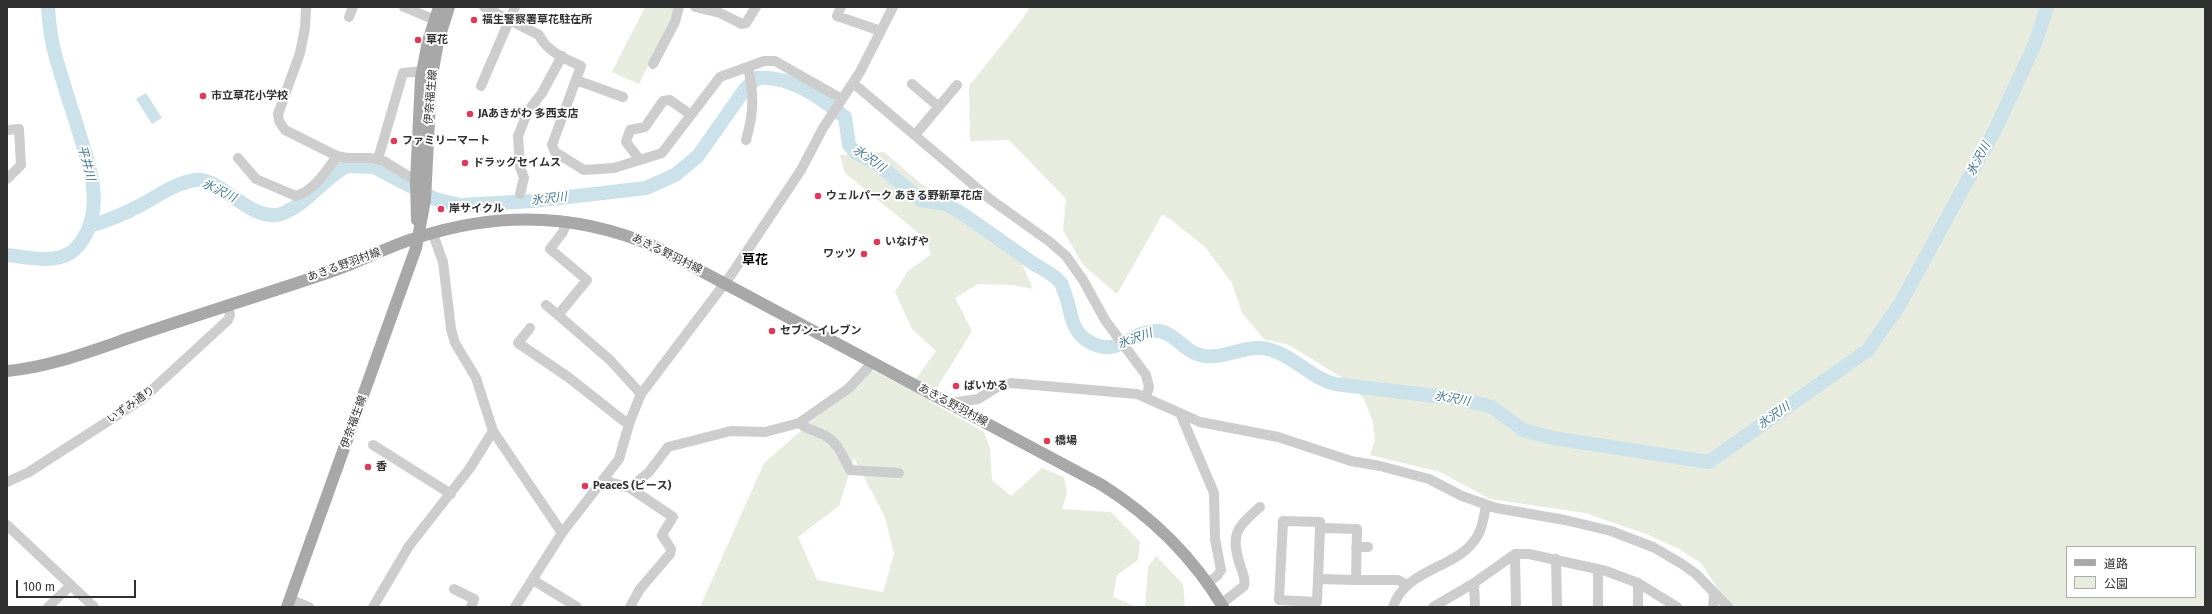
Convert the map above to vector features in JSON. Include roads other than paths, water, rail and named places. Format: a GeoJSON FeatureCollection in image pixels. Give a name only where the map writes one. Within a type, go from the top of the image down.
{"type":"FeatureCollection","features":[{"type":"Feature","properties":{"kind":"main road","name":"伊奈福生線"},"geometry":{"type":"LineString","coordinates":[[421,190],[422,71],[428,41],[439,7]]}},
{"type":"Feature","properties":{"kind":"main road","name":"伊奈福生線"},"geometry":{"type":"LineString","coordinates":[[289,603],[387,333],[418,237],[431,81],[438,42],[449,7]]}},
{"type":"Feature","properties":{"kind":"main road","name":"あきる野羽村線"},"geometry":{"type":"LineString","coordinates":[[7,371],[43,365],[83,353],[228,304],[330,272],[418,237],[468,224],[530,218],[593,225],[642,240],[725,282],[1093,480],[1117,496],[1164,534],[1207,583],[1222,605]]}},
{"type":"Feature","properties":{"kind":"street"},"geometry":{"type":"LineString","coordinates":[[349,17],[353,7]]}},
{"type":"Feature","properties":{"kind":"street"},"geometry":{"type":"LineString","coordinates":[[404,7],[435,20]]}},
{"type":"Feature","properties":{"kind":"street"},"geometry":{"type":"LineString","coordinates":[[484,7],[509,22],[539,36],[543,43],[562,56],[581,66],[552,145],[555,152],[584,170],[614,168],[662,154],[720,77],[749,72],[764,61],[775,61],[840,102]]}},
{"type":"Feature","properties":{"kind":"street"},"geometry":{"type":"LineString","coordinates":[[481,86],[515,7]]}},
{"type":"Feature","properties":{"kind":"street"},"geometry":{"type":"LineString","coordinates":[[653,64],[675,22],[679,7]]}},
{"type":"Feature","properties":{"kind":"street"},"geometry":{"type":"LineString","coordinates":[[695,7],[720,13],[742,24],[746,23],[756,7]]}},
{"type":"Feature","properties":{"kind":"street"},"geometry":{"type":"LineString","coordinates":[[841,7],[837,16],[880,31]]}},
{"type":"Feature","properties":{"kind":"street"},"geometry":{"type":"LineString","coordinates":[[515,607],[562,533],[619,459],[629,424],[641,394],[725,282],[801,170],[832,115],[853,83],[893,7]]}},
{"type":"Feature","properties":{"kind":"street"},"geometry":{"type":"LineString","coordinates":[[303,8],[305,28],[300,53],[278,118],[285,130],[337,156],[347,158],[378,159],[421,190]]}},
{"type":"Feature","properties":{"kind":"street"},"geometry":{"type":"LineString","coordinates":[[520,194],[524,178],[520,167],[518,136],[528,111],[542,93],[562,56]]}},
{"type":"Feature","properties":{"kind":"street"},"geometry":{"type":"LineString","coordinates":[[378,159],[403,73],[422,71]]}},
{"type":"Feature","properties":{"kind":"street"},"geometry":{"type":"LineString","coordinates":[[746,140],[751,123],[753,95],[749,72]]}},
{"type":"Feature","properties":{"kind":"street"},"geometry":{"type":"LineString","coordinates":[[576,80],[623,97]]}},
{"type":"Feature","properties":{"kind":"street"},"geometry":{"type":"LineString","coordinates":[[853,83],[990,199],[1050,242],[1066,256],[1123,345],[1146,375],[1149,386],[1146,397]]}},
{"type":"Feature","properties":{"kind":"street"},"geometry":{"type":"LineString","coordinates":[[912,84],[939,106]]}},
{"type":"Feature","properties":{"kind":"street"},"geometry":{"type":"LineString","coordinates":[[915,135],[957,85]]}},
{"type":"Feature","properties":{"kind":"street"},"geometry":{"type":"LineString","coordinates":[[640,160],[626,142],[630,130],[645,127],[663,101],[670,100],[690,115]]}},
{"type":"Feature","properties":{"kind":"street"},"geometry":{"type":"LineString","coordinates":[[7,130],[19,129],[21,165],[7,179]]}},
{"type":"Feature","properties":{"kind":"street"},"geometry":{"type":"LineString","coordinates":[[238,158],[256,178],[299,196],[322,177],[337,156]]}},
{"type":"Feature","properties":{"kind":"street"},"geometry":{"type":"LineString","coordinates":[[558,315],[587,280],[550,249],[563,232],[567,221]]}},
{"type":"Feature","properties":{"kind":"street"},"geometry":{"type":"LineString","coordinates":[[433,234],[443,262],[451,329],[455,343],[476,378],[493,431],[562,533]]}},
{"type":"Feature","properties":{"kind":"street","name":"いずみ通り"},"geometry":{"type":"LineString","coordinates":[[7,482],[29,472],[153,390],[228,320],[230,315],[228,304]]}},
{"type":"Feature","properties":{"kind":"street"},"geometry":{"type":"LineString","coordinates":[[546,305],[610,360],[641,394]]}},
{"type":"Feature","properties":{"kind":"street"},"geometry":{"type":"LineString","coordinates":[[530,328],[518,343],[629,424]]}},
{"type":"Feature","properties":{"kind":"street"},"geometry":{"type":"LineString","coordinates":[[630,488],[649,472],[668,447],[726,432],[765,432],[799,422],[849,388],[873,362]]}},
{"type":"Feature","properties":{"kind":"street"},"geometry":{"type":"LineString","coordinates":[[950,403],[978,399],[999,386],[1011,384],[1137,394],[1205,424],[1278,437],[1351,461],[1380,466],[1429,479],[1462,496],[1486,505],[1565,520],[1636,539],[1682,564],[1696,574],[1728,607]]}},
{"type":"Feature","properties":{"kind":"street"},"geometry":{"type":"LineString","coordinates":[[1180,413],[1214,493],[1215,539],[1221,570],[1217,576],[1207,583]]}},
{"type":"Feature","properties":{"kind":"street"},"geometry":{"type":"LineString","coordinates":[[799,422],[810,430],[825,435],[837,445],[850,470],[899,473]]}},
{"type":"Feature","properties":{"kind":"street"},"geometry":{"type":"LineString","coordinates":[[373,607],[409,546],[470,468],[493,431]]}},
{"type":"Feature","properties":{"kind":"street"},"geometry":{"type":"LineString","coordinates":[[373,445],[451,494]]}},
{"type":"Feature","properties":{"kind":"street"},"geometry":{"type":"LineString","coordinates":[[603,480],[630,488],[673,517],[662,535],[671,549],[670,554],[640,589],[630,607]]}},
{"type":"Feature","properties":{"kind":"street"},"geometry":{"type":"LineString","coordinates":[[1393,607],[1396,598],[1407,584],[1463,552],[1471,545],[1478,535],[1486,505]]}},
{"type":"Feature","properties":{"kind":"street"},"geometry":{"type":"LineString","coordinates":[[1222,605],[1244,586],[1245,581],[1238,560],[1235,540],[1240,524],[1260,508]]}},
{"type":"Feature","properties":{"kind":"street"},"geometry":{"type":"LineString","coordinates":[[1283,521],[1320,522],[1320,528],[1317,602],[1279,600],[1283,521]]}},
{"type":"Feature","properties":{"kind":"street"},"geometry":{"type":"LineString","coordinates":[[7,525],[94,607]]}},
{"type":"Feature","properties":{"kind":"street"},"geometry":{"type":"LineString","coordinates":[[1320,528],[1357,528],[1356,580]]}},
{"type":"Feature","properties":{"kind":"street"},"geometry":{"type":"LineString","coordinates":[[1356,547],[1368,547]]}},
{"type":"Feature","properties":{"kind":"street"},"geometry":{"type":"LineString","coordinates":[[1515,554],[1516,607]]}},
{"type":"Feature","properties":{"kind":"street"},"geometry":{"type":"LineString","coordinates":[[1433,607],[1474,583],[1515,554],[1529,554],[1598,569],[1638,583],[1677,607]]}},
{"type":"Feature","properties":{"kind":"street"},"geometry":{"type":"LineString","coordinates":[[1556,559],[1557,607]]}},
{"type":"Feature","properties":{"kind":"street"},"geometry":{"type":"LineString","coordinates":[[1598,569],[1598,607]]}},
{"type":"Feature","properties":{"kind":"street"},"geometry":{"type":"LineString","coordinates":[[1318,579],[1398,580],[1407,584]]}},
{"type":"Feature","properties":{"kind":"street"},"geometry":{"type":"LineString","coordinates":[[533,580],[577,607]]}},
{"type":"Feature","properties":{"kind":"street"},"geometry":{"type":"LineString","coordinates":[[1474,583],[1474,607]]}},
{"type":"Feature","properties":{"kind":"street"},"geometry":{"type":"LineString","coordinates":[[1638,583],[1638,607]]}},
{"type":"Feature","properties":{"kind":"street"},"geometry":{"type":"LineString","coordinates":[[48,607],[71,585]]}},
{"type":"Feature","properties":{"kind":"street"},"geometry":{"type":"LineString","coordinates":[[454,589],[474,599],[471,607]]}},
{"type":"Feature","properties":{"kind":"street"},"geometry":{"type":"LineString","coordinates":[[1713,607],[1714,593]]}},
{"type":"Feature","properties":{"kind":"street"},"geometry":{"type":"LineString","coordinates":[[289,603],[309,607]]}},
{"type":"Feature","properties":{"kind":"water"},"geometry":{"type":"Polygon","coordinates":[[[146,93],[162,118],[152,124],[136,99],[146,93]]]}},
{"type":"Feature","properties":{"kind":"waterway","name":"平井川"},"geometry":{"type":"LineString","coordinates":[[7,255],[47,259],[70,253],[84,238],[92,218],[94,204],[91,175],[54,52],[50,32],[48,7]]}},
{"type":"Feature","properties":{"kind":"waterway","name":"氷沢川"},"geometry":{"type":"LineString","coordinates":[[89,226],[123,214],[161,193],[195,180],[205,181],[215,185],[260,213],[272,215],[284,213],[301,203],[331,177],[347,166],[374,167],[435,199],[460,205],[533,201],[646,188],[675,175],[698,156],[745,89],[757,78],[770,78],[782,80],[804,89],[845,117],[849,145],[855,152],[879,165],[921,200],[946,204],[1055,277],[1061,284],[1067,298],[1072,319],[1077,331],[1088,341],[1099,346],[1116,346],[1140,334],[1159,331],[1164,332],[1174,338],[1192,352],[1205,356],[1220,355],[1252,348],[1271,350],[1290,358],[1325,381],[1335,384],[1461,399],[1492,407],[1523,430],[1553,438],[1709,462],[1868,350],[1900,304],[1996,128],[2035,44],[2047,7]]}},
{"type":"Feature","properties":{"kind":"place","name":"福生警察署草花駐在所"},"geometry":{"type":"Point","coordinates":[474,20]}},
{"type":"Feature","properties":{"kind":"place","name":"草花"},"geometry":{"type":"Point","coordinates":[418,40]}},
{"type":"Feature","properties":{"kind":"place","name":"市立草花小学校"},"geometry":{"type":"Point","coordinates":[203,96]}},
{"type":"Feature","properties":{"kind":"place","name":"JAあきがわ 多西支店"},"geometry":{"type":"Point","coordinates":[470,114]}},
{"type":"Feature","properties":{"kind":"place","name":"ファミリーマート"},"geometry":{"type":"Point","coordinates":[394,141]}},
{"type":"Feature","properties":{"kind":"place","name":"ドラッグセイムス"},"geometry":{"type":"Point","coordinates":[465,163]}},
{"type":"Feature","properties":{"kind":"place","name":"ウェルパーク あきる野新草花店"},"geometry":{"type":"Point","coordinates":[818,196]}},
{"type":"Feature","properties":{"kind":"place","name":"岸サイクル"},"geometry":{"type":"Point","coordinates":[441,209]}},
{"type":"Feature","properties":{"kind":"place","name":"いなげや"},"geometry":{"type":"Point","coordinates":[877,242]}},
{"type":"Feature","properties":{"kind":"place","name":"ワッツ"},"geometry":{"type":"Point","coordinates":[864,254]}},
{"type":"Feature","properties":{"kind":"place","name":"セブン-イレブン"},"geometry":{"type":"Point","coordinates":[772,331]}},
{"type":"Feature","properties":{"kind":"place","name":"ばいかる"},"geometry":{"type":"Point","coordinates":[956,386]}},
{"type":"Feature","properties":{"kind":"place","name":"橋場"},"geometry":{"type":"Point","coordinates":[1047,441]}},
{"type":"Feature","properties":{"kind":"place","name":"香"},"geometry":{"type":"Point","coordinates":[368,467]}},
{"type":"Feature","properties":{"kind":"place","name":"PeaceS (ピース)"},"geometry":{"type":"Point","coordinates":[585,486]}},
{"type":"Feature","properties":{"kind":"district","name":"草花"},"geometry":{"type":"Point","coordinates":[755,260]}}]}
